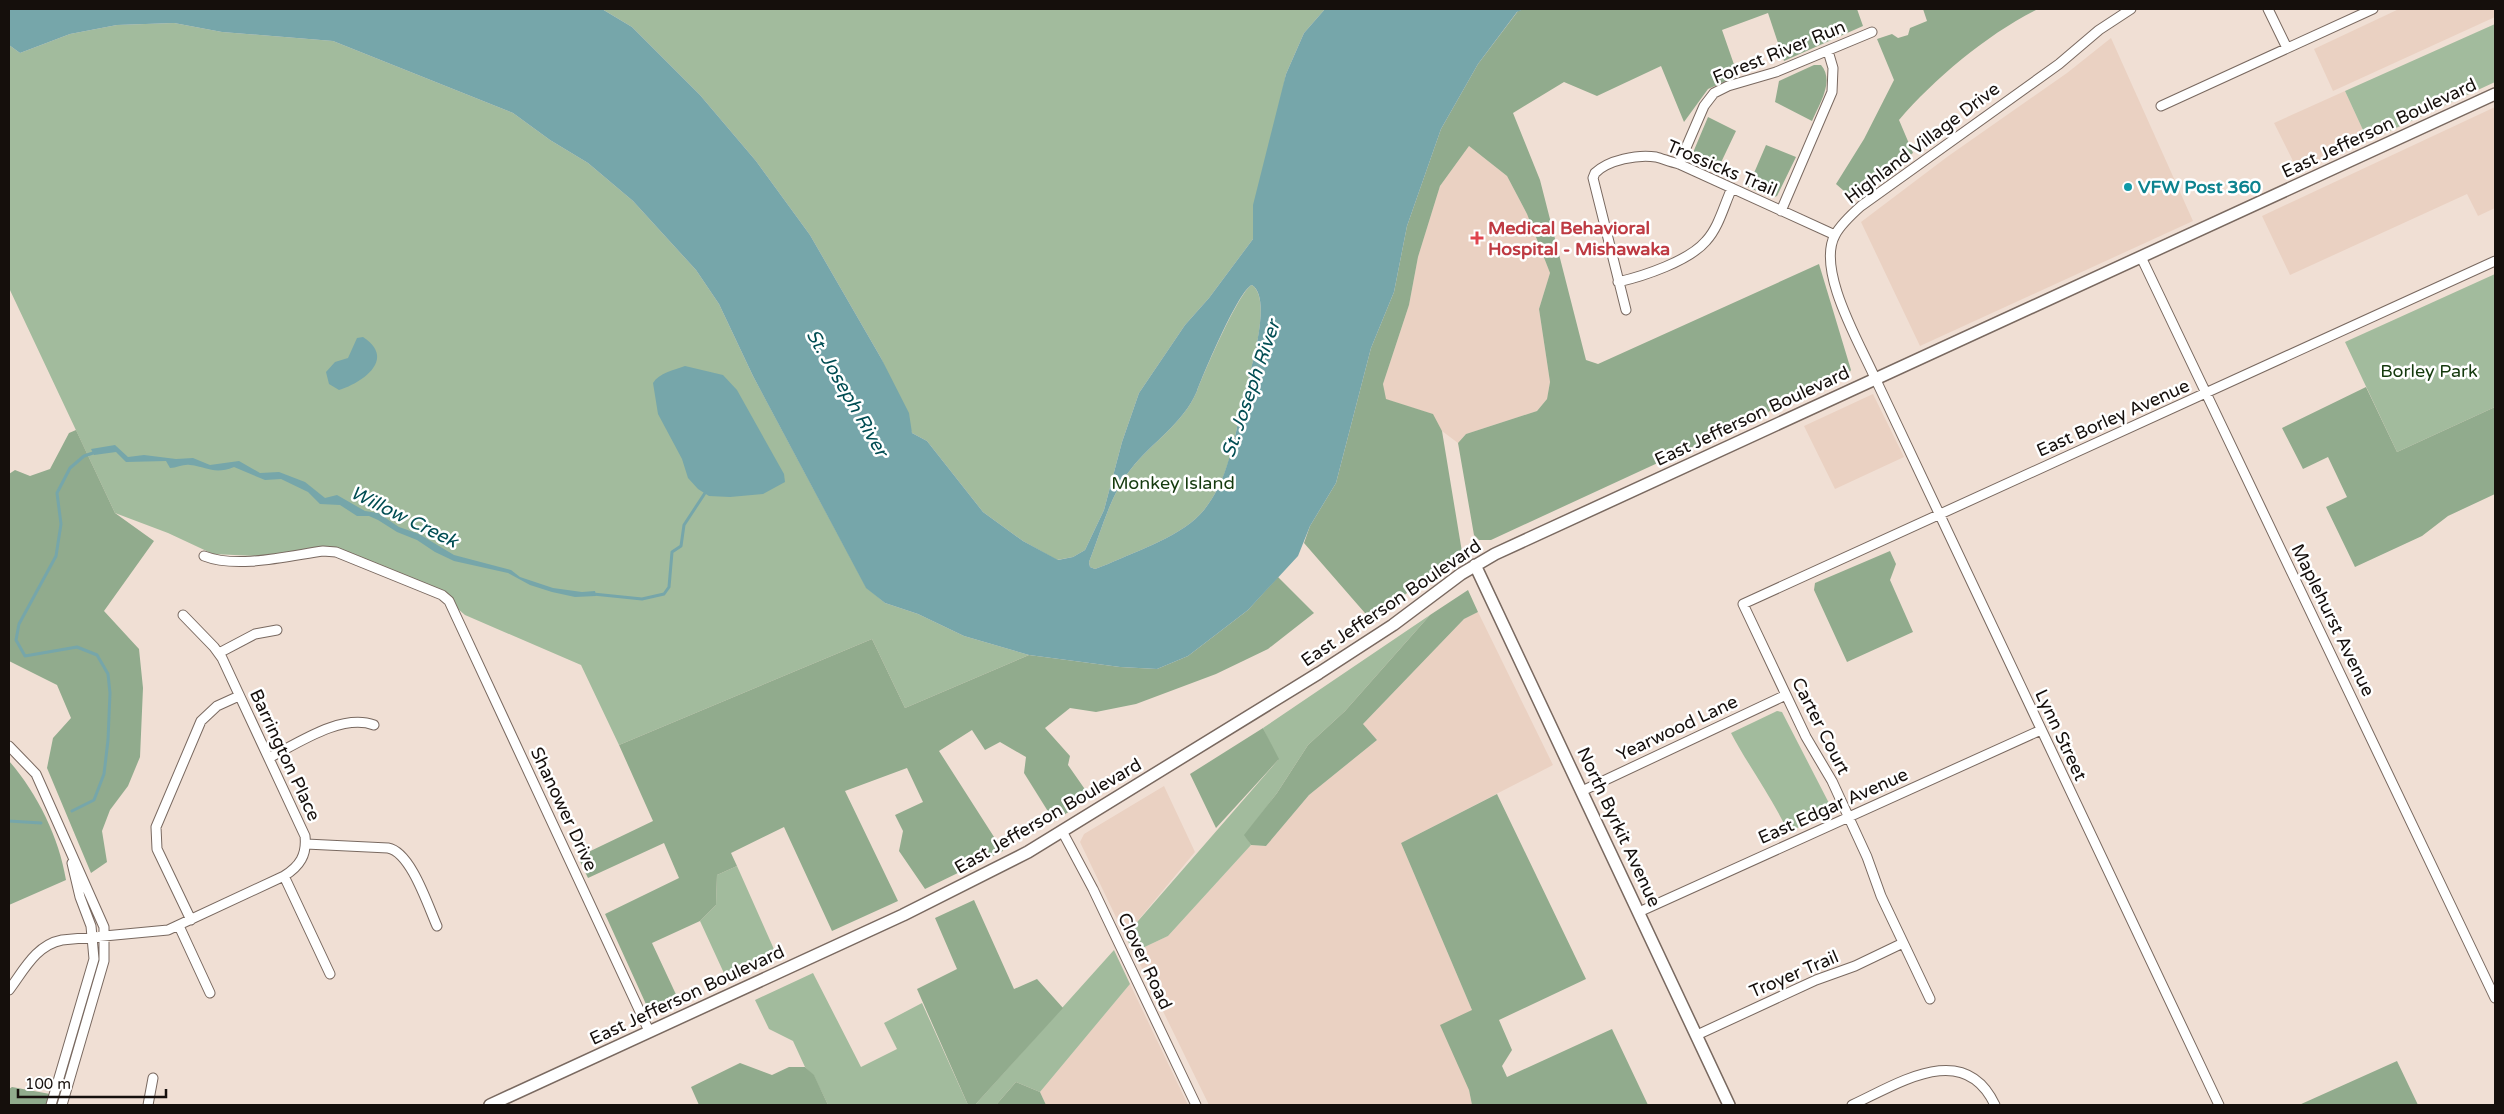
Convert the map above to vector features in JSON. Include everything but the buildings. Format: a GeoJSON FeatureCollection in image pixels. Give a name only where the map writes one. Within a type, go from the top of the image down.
{"type":"FeatureCollection","features":[{"type":"Feature","properties":{"kind":"street","name":"Highland Village Drive"},"geometry":{"type":"LineString","coordinates":[[1835,235],[1861,206],[2041,77],[2099,30],[2132,9]]}},
{"type":"Feature","properties":{"kind":"street"},"geometry":{"type":"LineString","coordinates":[[2268,9],[2287,48]]}},
{"type":"Feature","properties":{"kind":"street"},"geometry":{"type":"LineString","coordinates":[[2161,106],[2373,9]]}},
{"type":"Feature","properties":{"kind":"street","name":"Forest River Run"},"geometry":{"type":"LineString","coordinates":[[1679,164],[1704,106],[1714,93],[1728,86],[1776,72],[1872,32]]}},
{"type":"Feature","properties":{"kind":"street"},"geometry":{"type":"LineString","coordinates":[[1781,211],[1832,92],[1834,68],[1828,51]]}},
{"type":"Feature","properties":{"kind":"street","name":"East Jefferson Boulevard"},"geometry":{"type":"LineString","coordinates":[[490,1105],[956,889],[1020,856],[1319,673],[1393,625],[1475,565],[1875,378],[2495,94]]}},
{"type":"Feature","properties":{"kind":"street","name":"Trossicks Trail"},"geometry":{"type":"LineString","coordinates":[[1618,282],[1595,189],[1595,173],[1608,164],[1642,157],[1656,157],[1679,164],[1835,235]]}},
{"type":"Feature","properties":{"kind":"street"},"geometry":{"type":"LineString","coordinates":[[1626,310],[1618,282],[1638,277],[1698,248],[1713,231],[1732,188]]}},
{"type":"Feature","properties":{"kind":"street"},"geometry":{"type":"LineString","coordinates":[[1835,235],[1831,249],[1832,281],[1875,378]]}},
{"type":"Feature","properties":{"kind":"street","name":"Maplehurst Avenue"},"geometry":{"type":"LineString","coordinates":[[2141,257],[2495,998]]}},
{"type":"Feature","properties":{"kind":"street","name":"East Borley Avenue"},"geometry":{"type":"LineString","coordinates":[[1743,604],[2495,261]]}},
{"type":"Feature","properties":{"kind":"street","name":"Lynn Street"},"geometry":{"type":"LineString","coordinates":[[1875,378],[2219,1105]]}},
{"type":"Feature","properties":{"kind":"street","name":"Shanower Drive"},"geometry":{"type":"LineString","coordinates":[[204,556],[213,560],[236,562],[323,551],[336,552],[442,595],[449,601],[649,1032]]}},
{"type":"Feature","properties":{"kind":"street","name":"North Byrkit Avenue"},"geometry":{"type":"LineString","coordinates":[[1475,565],[1729,1105]]}},
{"type":"Feature","properties":{"kind":"street","name":"Carter Court"},"geometry":{"type":"LineString","coordinates":[[1743,604],[1810,744],[1832,781],[1903,943],[1930,999]]}},
{"type":"Feature","properties":{"kind":"street","name":"Barrington Place"},"geometry":{"type":"LineString","coordinates":[[9,990],[35,954],[48,944],[94,937],[161,932],[179,926],[284,876],[297,868],[302,859],[306,844],[305,836],[219,653],[184,615]]}},
{"type":"Feature","properties":{"kind":"street"},"geometry":{"type":"LineString","coordinates":[[219,653],[255,634],[276,630]]}},
{"type":"Feature","properties":{"kind":"street","name":"Yearwood Lane"},"geometry":{"type":"LineString","coordinates":[[1582,791],[1786,694]]}},
{"type":"Feature","properties":{"kind":"street"},"geometry":{"type":"LineString","coordinates":[[191,920],[156,849],[156,827],[201,721],[217,706],[239,696]]}},
{"type":"Feature","properties":{"kind":"street"},"geometry":{"type":"LineString","coordinates":[[269,758],[344,722],[359,721],[374,725]]}},
{"type":"Feature","properties":{"kind":"street","name":"East Edgar Avenue"},"geometry":{"type":"LineString","coordinates":[[1639,912],[2041,730]]}},
{"type":"Feature","properties":{"kind":"street"},"geometry":{"type":"LineString","coordinates":[[9,746],[36,774],[70,855],[84,879],[98,910],[105,937],[106,950],[102,971],[62,1105]]}},
{"type":"Feature","properties":{"kind":"street","name":"Clover Road"},"geometry":{"type":"LineString","coordinates":[[1062,831],[1097,898],[1196,1105]]}},
{"type":"Feature","properties":{"kind":"street"},"geometry":{"type":"LineString","coordinates":[[306,844],[388,848],[399,852],[414,876],[437,926]]}},
{"type":"Feature","properties":{"kind":"street"},"geometry":{"type":"LineString","coordinates":[[51,1105],[94,959],[94,937],[76,881],[70,855]]}},
{"type":"Feature","properties":{"kind":"street"},"geometry":{"type":"LineString","coordinates":[[284,876],[330,974]]}},
{"type":"Feature","properties":{"kind":"street"},"geometry":{"type":"LineString","coordinates":[[179,926],[210,993]]}},
{"type":"Feature","properties":{"kind":"street","name":"Troyer Trail"},"geometry":{"type":"LineString","coordinates":[[1697,1035],[1816,980],[1855,966],[1903,943]]}},
{"type":"Feature","properties":{"kind":"street"},"geometry":{"type":"LineString","coordinates":[[1852,1105],[1864,1103],[1914,1076],[1946,1070],[1963,1073],[1975,1078],[1990,1094],[1995,1105]]}},
{"type":"Feature","properties":{"kind":"street"},"geometry":{"type":"LineString","coordinates":[[148,1105],[153,1078]]}},
{"type":"Feature","properties":{"kind":"shaded area"},"geometry":{"type":"Polygon","coordinates":[[[2399,9],[2495,9],[2495,17],[2333,91],[2314,49],[2399,9]]]}},
{"type":"Feature","properties":{"kind":"shaded area"},"geometry":{"type":"Polygon","coordinates":[[[2111,38],[2193,221],[1920,346],[1861,222],[1947,157],[2067,73],[2111,38]]]}},
{"type":"Feature","properties":{"kind":"shaded area"},"geometry":{"type":"Polygon","coordinates":[[[2345,91],[2368,141],[2299,173],[2274,123],[2345,91]]]}},
{"type":"Feature","properties":{"kind":"shaded area"},"geometry":{"type":"Polygon","coordinates":[[[2495,107],[2495,208],[2478,216],[2467,194],[2290,275],[2262,216],[2495,107]]]}},
{"type":"Feature","properties":{"kind":"shaded area"},"geometry":{"type":"Polygon","coordinates":[[[1469,146],[1507,176],[1527,214],[1550,273],[1539,309],[1550,382],[1547,399],[1537,411],[1466,434],[1458,443],[1442,431],[1432,414],[1385,399],[1383,384],[1409,305],[1418,257],[1440,186],[1469,146]]]}},
{"type":"Feature","properties":{"kind":"shaded area"},"geometry":{"type":"Polygon","coordinates":[[[1873,394],[1904,457],[1835,489],[1804,426],[1873,394]]]}},
{"type":"Feature","properties":{"kind":"shaded area"},"geometry":{"type":"Polygon","coordinates":[[[1478,612],[1553,765],[1401,843],[1472,1010],[1469,1090],[1472,1105],[1209,1105],[1134,952],[1168,936],[1251,845],[1266,846],[1309,795],[1377,740],[1363,724],[1464,619],[1478,612]]]}},
{"type":"Feature","properties":{"kind":"shaded area"},"geometry":{"type":"Polygon","coordinates":[[[1164,786],[1195,852],[1125,936],[1080,842],[1084,834],[1164,786]]]}},
{"type":"Feature","properties":{"kind":"shaded area"},"geometry":{"type":"Polygon","coordinates":[[[1130,984],[1188,1105],[1046,1105],[1040,1092],[1130,984]]]}},
{"type":"Feature","properties":{"kind":"green space"},"geometry":{"type":"Polygon","coordinates":[[[602,9],[1325,9],[1304,33],[1286,74],[1253,239],[1209,298],[1185,325],[1139,393],[1122,442],[1104,510],[1085,550],[1073,557],[1057,560],[1023,541],[983,512],[927,441],[912,433],[881,358],[810,235],[756,161],[700,95],[632,27],[602,9]]]}},
{"type":"Feature","properties":{"kind":"green space"},"geometry":{"type":"Polygon","coordinates":[[[1524,9],[1857,9],[1863,26],[1784,61],[1768,13],[1722,30],[1738,76],[1708,89],[1684,122],[1661,66],[1597,96],[1564,82],[1513,113],[1540,180],[1586,360],[1598,364],[1819,264],[1851,370],[1848,375],[1491,540],[1479,540],[1474,535],[1458,443],[1466,434],[1537,411],[1547,399],[1550,382],[1539,309],[1550,273],[1527,214],[1507,176],[1469,146],[1440,186],[1418,257],[1409,305],[1383,384],[1386,399],[1433,414],[1442,431],[1462,552],[1371,620],[1304,543],[1310,526],[1336,483],[1371,348],[1394,292],[1407,226],[1441,129],[1478,64],[1518,11],[1524,9]]]}},
{"type":"Feature","properties":{"kind":"green space"},"geometry":{"type":"Polygon","coordinates":[[[1923,9],[2038,9],[2019,19],[1982,44],[1946,73],[1913,104],[1899,120],[1913,153],[1852,198],[1836,184],[1864,139],[1894,80],[1877,39],[1892,34],[1898,38],[1908,35],[1910,28],[1927,21],[1923,9]]]}},
{"type":"Feature","properties":{"kind":"green space"},"geometry":{"type":"Polygon","coordinates":[[[174,23],[222,32],[333,41],[513,113],[550,140],[588,163],[633,201],[696,270],[719,304],[753,376],[866,587],[885,603],[918,614],[964,636],[1029,655],[905,708],[872,639],[619,745],[581,665],[465,615],[442,595],[343,554],[280,557],[213,554],[168,533],[115,513],[9,288],[9,45],[20,53],[70,34],[117,25],[174,23]]]}},
{"type":"Feature","properties":{"kind":"green space"},"geometry":{"type":"Polygon","coordinates":[[[2495,24],[2495,82],[2368,141],[2345,91],[2495,24]]]}},
{"type":"Feature","properties":{"kind":"green space"},"geometry":{"type":"Polygon","coordinates":[[[1814,65],[1821,65],[1825,71],[1826,85],[1822,100],[1812,121],[1775,102],[1779,81],[1814,65]]]}},
{"type":"Feature","properties":{"kind":"green space"},"geometry":{"type":"Polygon","coordinates":[[[1708,117],[1736,131],[1716,173],[1694,163],[1692,155],[1708,117]]]}},
{"type":"Feature","properties":{"kind":"green space"},"geometry":{"type":"Polygon","coordinates":[[[1766,145],[1796,157],[1777,196],[1772,198],[1748,187],[1766,145]]]}},
{"type":"Feature","properties":{"kind":"green space","name":"Borley Park"},"geometry":{"type":"Polygon","coordinates":[[[2495,274],[2495,407],[2397,452],[2345,342],[2495,274]]]}},
{"type":"Feature","properties":{"kind":"green space","name":"Monkey Island"},"geometry":{"type":"Polygon","coordinates":[[[1252,285],[1258,293],[1261,306],[1258,340],[1235,439],[1224,475],[1215,493],[1204,510],[1195,519],[1172,535],[1108,564],[1095,569],[1090,567],[1089,562],[1117,490],[1139,459],[1176,423],[1191,403],[1231,316],[1246,290],[1252,285]]]}},
{"type":"Feature","properties":{"kind":"green space"},"geometry":{"type":"Polygon","coordinates":[[[2366,387],[2397,452],[2495,407],[2495,494],[2448,516],[2422,536],[2355,567],[2326,507],[2347,497],[2328,457],[2303,469],[2282,428],[2366,387]]]}},
{"type":"Feature","properties":{"kind":"green space"},"geometry":{"type":"Polygon","coordinates":[[[76,430],[115,513],[154,541],[104,611],[139,649],[143,688],[140,757],[128,786],[110,810],[102,831],[107,862],[91,873],[47,768],[53,738],[71,718],[57,685],[9,661],[9,474],[15,470],[30,476],[50,469],[69,433],[76,430]]]}},
{"type":"Feature","properties":{"kind":"green space"},"geometry":{"type":"Polygon","coordinates":[[[1890,551],[1896,564],[1890,580],[1913,632],[1847,662],[1814,590],[1815,583],[1890,551]]]}},
{"type":"Feature","properties":{"kind":"green space"},"geometry":{"type":"Polygon","coordinates":[[[1278,577],[1314,613],[1268,649],[1216,674],[1136,704],[1096,712],[1070,708],[1045,728],[1070,756],[1068,765],[1091,798],[1054,821],[1024,773],[1026,757],[1000,742],[985,750],[972,730],[939,751],[1003,851],[925,889],[899,851],[903,831],[895,815],[923,802],[907,768],[845,791],[898,901],[832,931],[784,827],[731,853],[737,866],[717,875],[716,905],[700,921],[652,943],[680,1003],[656,1014],[650,1013],[605,914],[679,878],[664,843],[588,878],[578,857],[653,821],[619,745],[872,639],[905,708],[1029,655],[1120,667],[1157,669],[1188,656],[1248,610],[1278,577]]]}},
{"type":"Feature","properties":{"kind":"green space"},"geometry":{"type":"Polygon","coordinates":[[[1468,590],[1478,612],[1464,619],[1363,724],[1377,740],[1309,795],[1266,846],[1251,845],[1244,835],[1277,793],[1308,745],[1345,711],[1430,615],[1468,590]]]}},
{"type":"Feature","properties":{"kind":"green space"},"geometry":{"type":"Polygon","coordinates":[[[1430,615],[1345,711],[1308,745],[1277,793],[1245,835],[1251,845],[1168,936],[1134,952],[1125,936],[1278,760],[1263,728],[1430,615]]]}},
{"type":"Feature","properties":{"kind":"green space"},"geometry":{"type":"Polygon","coordinates":[[[1777,711],[1782,712],[1832,809],[1829,814],[1788,832],[1731,733],[1777,711]]]}},
{"type":"Feature","properties":{"kind":"green space"},"geometry":{"type":"Polygon","coordinates":[[[1263,728],[1279,759],[1216,828],[1190,774],[1263,728]]]}},
{"type":"Feature","properties":{"kind":"green space"},"geometry":{"type":"Polygon","coordinates":[[[9,761],[29,787],[45,816],[58,848],[66,880],[9,905],[9,761]]]}},
{"type":"Feature","properties":{"kind":"green space"},"geometry":{"type":"Polygon","coordinates":[[[1497,794],[1586,979],[1499,1020],[1512,1050],[1502,1066],[1507,1077],[1612,1029],[1648,1105],[1472,1105],[1469,1090],[1440,1025],[1472,1010],[1401,843],[1497,794]]]}},
{"type":"Feature","properties":{"kind":"green space"},"geometry":{"type":"Polygon","coordinates":[[[737,866],[777,956],[751,967],[728,982],[700,921],[716,905],[717,875],[737,866]]]}},
{"type":"Feature","properties":{"kind":"green space"},"geometry":{"type":"Polygon","coordinates":[[[974,900],[1014,989],[1037,979],[1063,1008],[975,1105],[968,1105],[917,989],[957,969],[935,918],[974,900]]]}},
{"type":"Feature","properties":{"kind":"green space"},"geometry":{"type":"Polygon","coordinates":[[[1114,950],[1130,984],[1040,1092],[1016,1082],[996,1105],[975,1105],[1114,950]]]}},
{"type":"Feature","properties":{"kind":"green space"},"geometry":{"type":"Polygon","coordinates":[[[813,973],[861,1067],[897,1049],[884,1023],[922,1003],[968,1105],[828,1105],[814,1076],[805,1067],[793,1041],[769,1029],[755,1000],[813,973]]]}},
{"type":"Feature","properties":{"kind":"green space"},"geometry":{"type":"Polygon","coordinates":[[[2397,1061],[2418,1105],[2299,1105],[2397,1061]]]}},
{"type":"Feature","properties":{"kind":"green space"},"geometry":{"type":"Polygon","coordinates":[[[740,1063],[772,1075],[789,1067],[805,1067],[814,1075],[828,1105],[699,1105],[691,1087],[740,1063]]]}},
{"type":"Feature","properties":{"kind":"green space"},"geometry":{"type":"Polygon","coordinates":[[[1016,1082],[1040,1092],[1046,1105],[996,1105],[1016,1082]]]}},
{"type":"Feature","properties":{"kind":"green space"},"geometry":{"type":"Polygon","coordinates":[[[12,1087],[50,1094],[46,1105],[9,1105],[9,1089],[12,1087]]]}},
{"type":"Feature","properties":{"kind":"water","name":"St. Joseph River"},"geometry":{"type":"Polygon","coordinates":[[[9,9],[602,9],[632,27],[700,95],[756,161],[810,235],[881,358],[909,413],[912,433],[927,441],[983,512],[1023,541],[1058,560],[1073,557],[1085,550],[1104,510],[1122,442],[1139,393],[1185,325],[1209,298],[1253,239],[1253,205],[1286,74],[1304,33],[1325,9],[1524,9],[1517,12],[1478,64],[1441,129],[1407,226],[1394,292],[1371,348],[1336,483],[1310,526],[1298,556],[1248,610],[1188,656],[1157,669],[1120,667],[1029,655],[964,636],[918,614],[885,603],[866,588],[753,376],[719,304],[696,270],[633,201],[588,163],[550,140],[513,113],[333,41],[222,32],[174,23],[117,25],[70,34],[20,53],[9,45],[9,9]],[[1252,285],[1246,290],[1230,316],[1191,403],[1176,423],[1139,459],[1117,490],[1089,562],[1090,567],[1095,569],[1108,564],[1172,535],[1195,519],[1212,499],[1226,468],[1235,439],[1254,357],[1258,339],[1261,306],[1258,293],[1252,285]]]}},
{"type":"Feature","properties":{"kind":"water"},"geometry":{"type":"Polygon","coordinates":[[[363,337],[373,345],[377,354],[376,362],[366,376],[339,390],[329,384],[326,372],[335,362],[348,358],[357,338],[363,337]]]}},
{"type":"Feature","properties":{"kind":"water"},"geometry":{"type":"Polygon","coordinates":[[[685,366],[723,375],[737,390],[784,474],[785,482],[763,494],[730,497],[709,496],[698,489],[688,478],[682,459],[658,414],[653,383],[663,374],[685,366]]]}},
{"type":"Feature","properties":{"kind":"water"},"geometry":{"type":"Polygon","coordinates":[[[115,445],[128,457],[144,455],[176,459],[193,458],[210,465],[239,461],[260,473],[279,472],[305,482],[325,498],[337,495],[365,511],[378,513],[399,527],[419,534],[454,555],[511,570],[520,577],[553,588],[582,592],[595,591],[596,596],[575,597],[552,592],[530,585],[508,573],[454,561],[369,516],[357,516],[340,505],[320,504],[308,492],[281,479],[265,480],[234,467],[211,470],[187,465],[170,468],[166,461],[126,462],[116,452],[94,455],[91,449],[115,445]]]}},
{"type":"Feature","properties":{"kind":"waterway","name":"Willow Creek"},"geometry":{"type":"LineString","coordinates":[[72,811],[94,800],[104,774],[110,693],[108,674],[97,655],[77,647],[25,656],[16,640],[19,624],[56,556],[61,524],[57,493],[70,468],[84,456],[96,452]]}},
{"type":"Feature","properties":{"kind":"waterway","name":"Willow Creek"},"geometry":{"type":"LineString","coordinates":[[593,594],[642,599],[664,594],[669,587],[672,552],[681,546],[684,525],[705,493]]}},
{"type":"Feature","properties":{"kind":"waterway","name":"Willow Creek"},"geometry":{"type":"LineString","coordinates":[[9,821],[41,823]]}},
{"type":"Feature","properties":{"kind":"place","name":"VFW Post 360"},"geometry":{"type":"Point","coordinates":[2128,187]}},
{"type":"Feature","properties":{"kind":"place","name":"Medical Behavioral Hospital - Mishawaka"},"geometry":{"type":"Point","coordinates":[1477,238]}}]}
